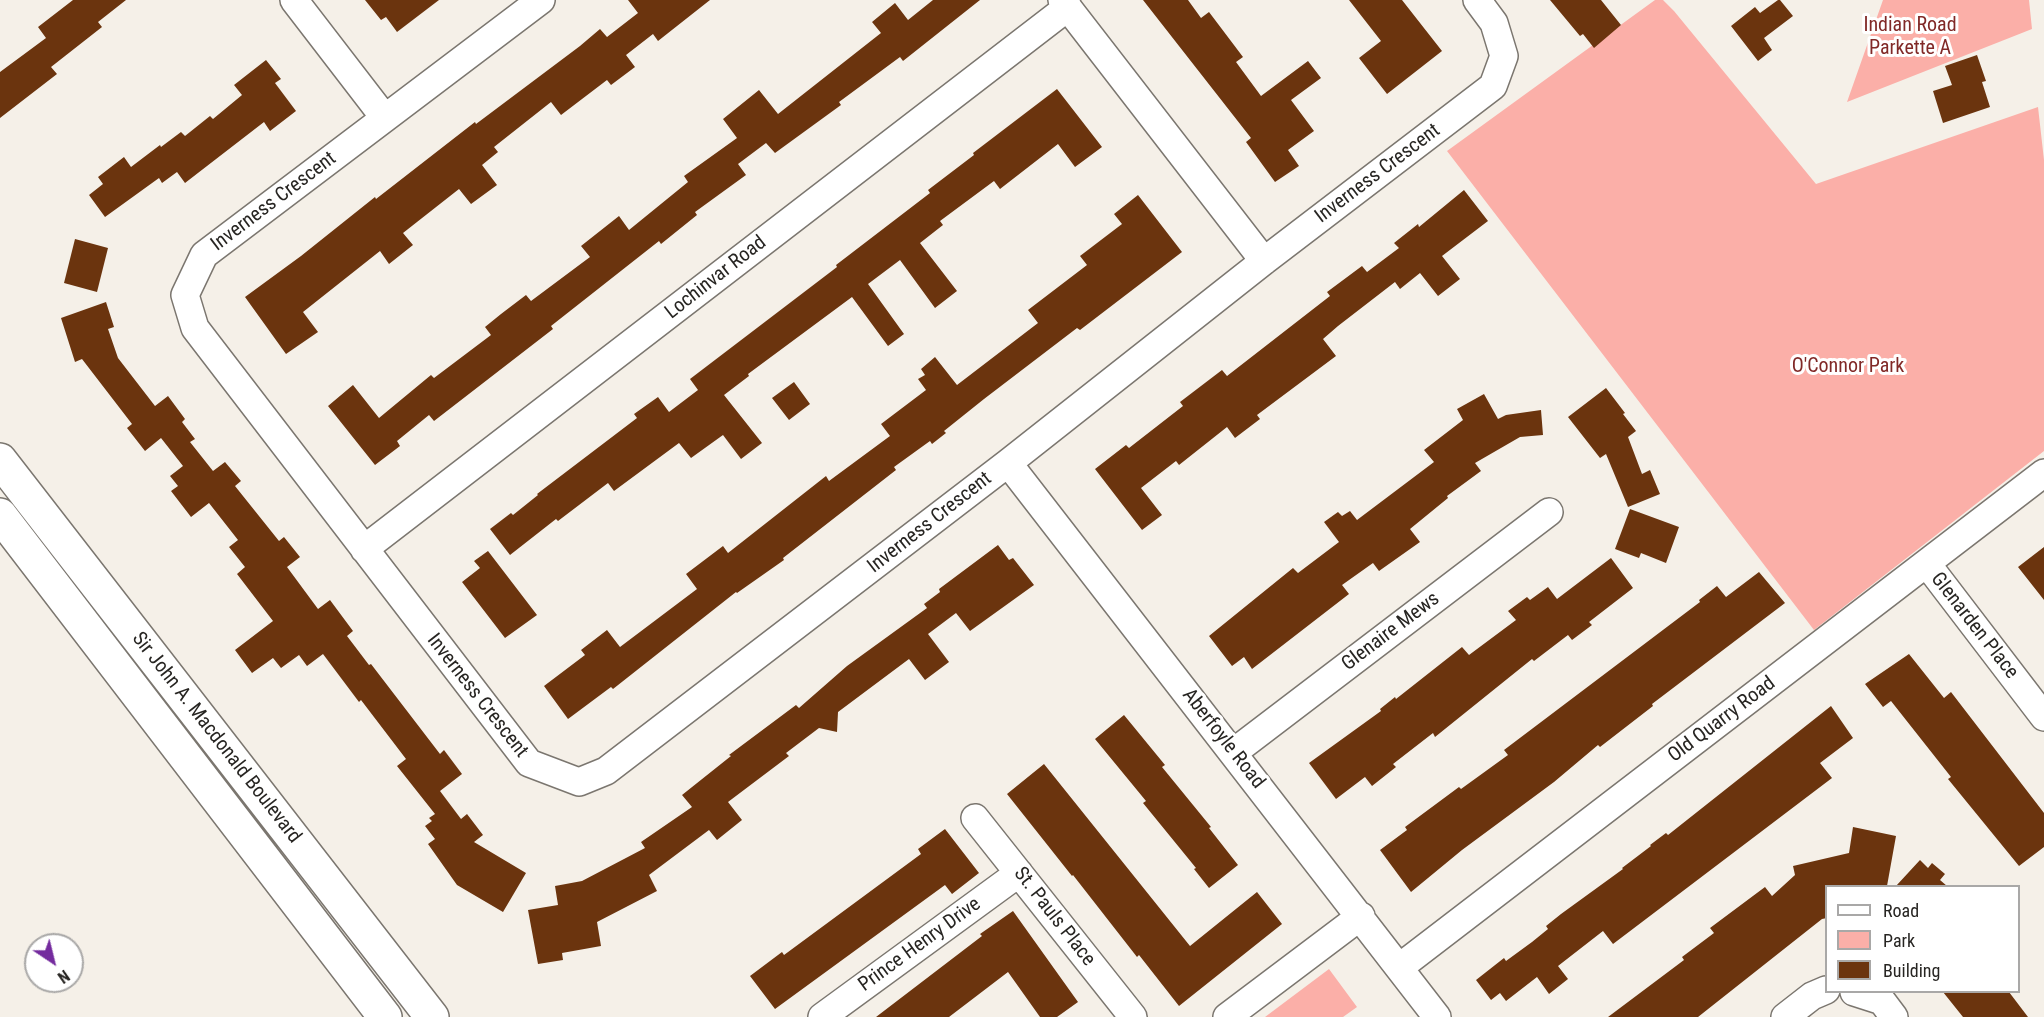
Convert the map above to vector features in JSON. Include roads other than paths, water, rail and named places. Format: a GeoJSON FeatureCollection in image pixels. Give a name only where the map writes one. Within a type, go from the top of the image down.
{"type":"FeatureCollection","features":[{"type":"Feature","properties":{"kind":"main road","name":"Sir John A. Macdonald Boulevard"},"geometry":{"type":"LineString","coordinates":[[0,460],[432,1017]]}},
{"type":"Feature","properties":{"kind":"main road","name":"Sir John A. Macdonald Boulevard"},"geometry":{"type":"LineString","coordinates":[[0,515],[385,1017]]}},
{"type":"Feature","properties":{"kind":"street"},"geometry":{"type":"LineString","coordinates":[[294,0],[384,117]]}},
{"type":"Feature","properties":{"kind":"street","name":"Inverness Crescent"},"geometry":{"type":"LineString","coordinates":[[541,0],[204,255],[185,295],[195,328],[529,763],[579,782],[606,771],[1008,463],[1264,261],[1493,86],[1504,56],[1494,23],[1477,0]]}},
{"type":"Feature","properties":{"kind":"street"},"geometry":{"type":"LineString","coordinates":[[1065,4],[1264,261]]}},
{"type":"Feature","properties":{"kind":"street","name":"Lochinvar Road"},"geometry":{"type":"LineString","coordinates":[[364,549],[1065,4]]}},
{"type":"Feature","properties":{"kind":"street","name":"Aberfoyle Road"},"geometry":{"type":"LineString","coordinates":[[1008,463],[1437,1017]]}},
{"type":"Feature","properties":{"kind":"street","name":"Old Quarry Road"},"geometry":{"type":"LineString","coordinates":[[1400,967],[2044,473]]}},
{"type":"Feature","properties":{"kind":"street","name":"Glenaire Mews"},"geometry":{"type":"LineString","coordinates":[[1234,752],[1549,512]]}},
{"type":"Feature","properties":{"kind":"street","name":"Glenarden Place"},"geometry":{"type":"LineString","coordinates":[[1927,564],[2044,717]]}},
{"type":"Feature","properties":{"kind":"street","name":"St. Pauls Place"},"geometry":{"type":"LineString","coordinates":[[975,818],[1127,1015]]}},
{"type":"Feature","properties":{"kind":"street","name":"Prince Henry Drive"},"geometry":{"type":"LineString","coordinates":[[822,1017],[1019,873]]}},
{"type":"Feature","properties":{"kind":"street"},"geometry":{"type":"LineString","coordinates":[[1227,1017],[1361,916]]}},
{"type":"Feature","properties":{"kind":"street"},"geometry":{"type":"LineString","coordinates":[[1785,1017],[1812,996],[1825,991]]}},
{"type":"Feature","properties":{"kind":"street"},"geometry":{"type":"LineString","coordinates":[[1857,993],[1882,1001],[1894,1017]]}},
{"type":"Feature","properties":{"kind":"park label","name":"Indian Road Parkette A"},"geometry":{"type":"Point","coordinates":[1910,38]}},
{"type":"Feature","properties":{"kind":"park label","name":"O'Connor Park"},"geometry":{"type":"Point","coordinates":[1848,367]}}]}
